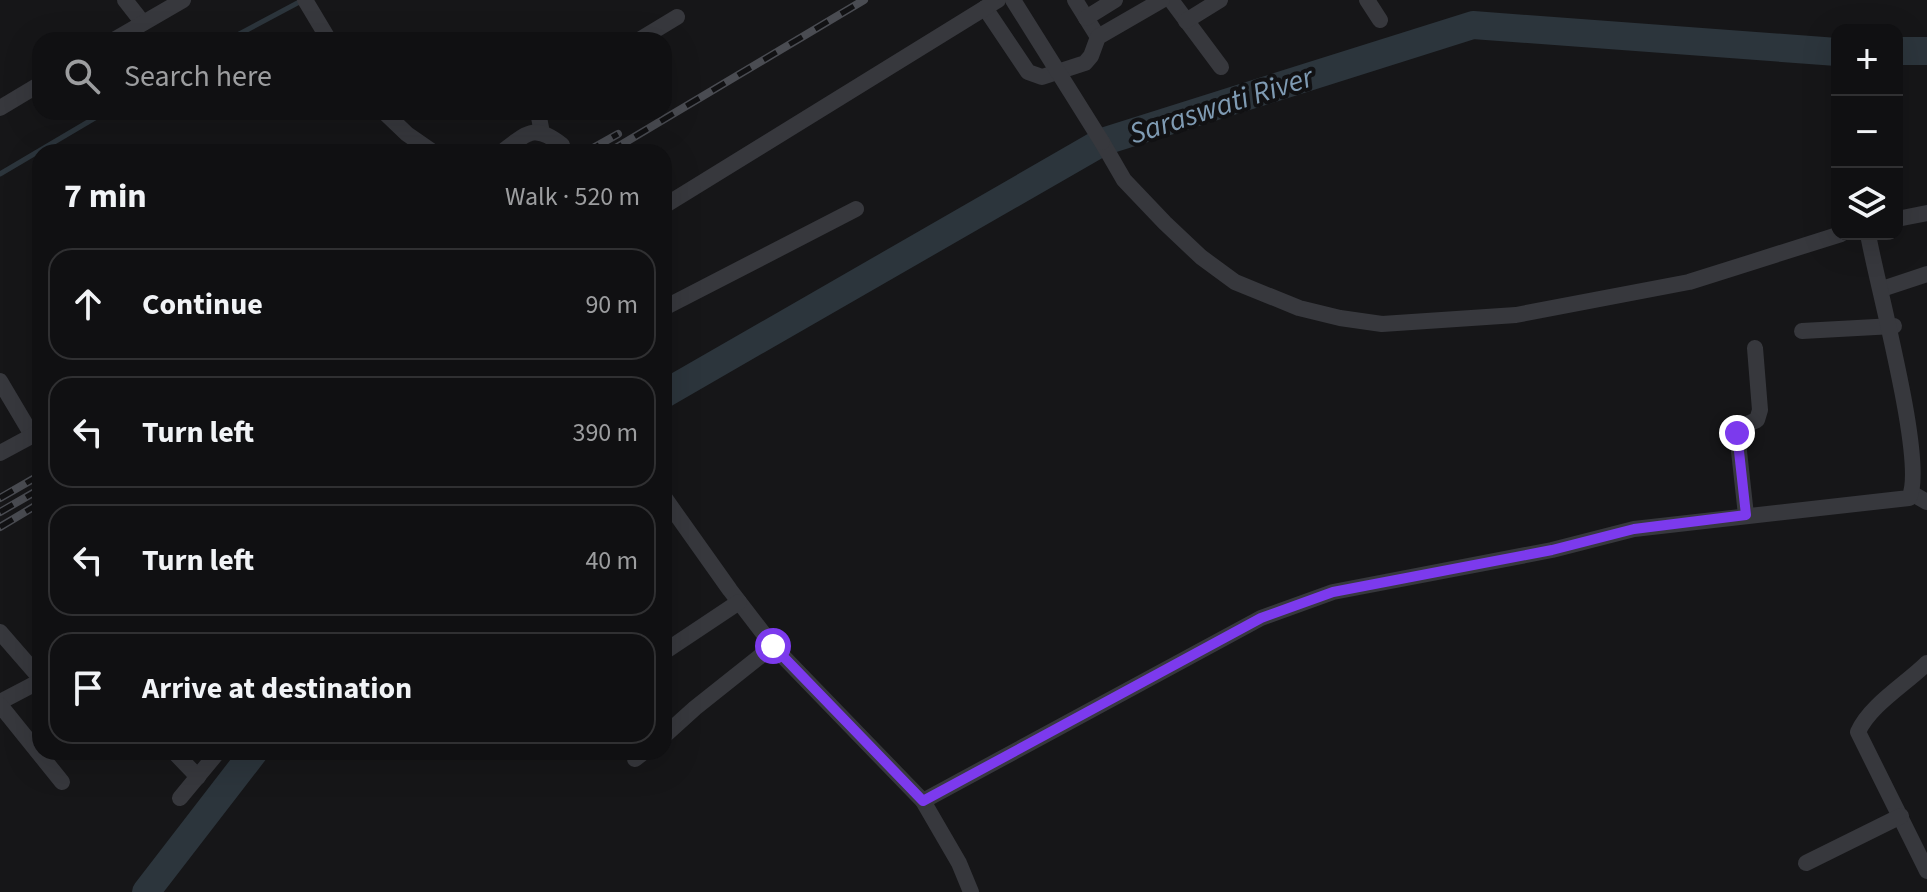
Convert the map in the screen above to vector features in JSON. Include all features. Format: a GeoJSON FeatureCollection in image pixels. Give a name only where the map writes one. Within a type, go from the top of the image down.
{"type":"FeatureCollection","features":[{"type":"Feature","properties":{"kind":"street"},"geometry":{"type":"LineString","coordinates":[[125,0],[143,23]]}},
{"type":"Feature","properties":{"kind":"street"},"geometry":{"type":"LineString","coordinates":[[128,32],[183,0]]}},
{"type":"Feature","properties":{"kind":"street"},"geometry":{"type":"LineString","coordinates":[[305,0],[324,32]]}},
{"type":"Feature","properties":{"kind":"street"},"geometry":{"type":"LineString","coordinates":[[1013,0],[1124,180],[1165,223],[1224,274],[1257,292],[1299,308],[1382,324],[1516,315],[1689,282],[1831,237]]}},
{"type":"Feature","properties":{"kind":"street"},"geometry":{"type":"LineString","coordinates":[[1075,0],[1098,37]]}},
{"type":"Feature","properties":{"kind":"street"},"geometry":{"type":"LineString","coordinates":[[1086,18],[1115,0]]}},
{"type":"Feature","properties":{"kind":"street"},"geometry":{"type":"LineString","coordinates":[[672,201],[992,4],[1028,72],[1035,76],[1065,71],[1085,63],[1098,37],[1162,0]]}},
{"type":"Feature","properties":{"kind":"street"},"geometry":{"type":"LineString","coordinates":[[1171,0],[1221,67]]}},
{"type":"Feature","properties":{"kind":"street"},"geometry":{"type":"LineString","coordinates":[[1186,21],[1220,0]]}},
{"type":"Feature","properties":{"kind":"street"},"geometry":{"type":"LineString","coordinates":[[1367,0],[1380,20]]}},
{"type":"Feature","properties":{"kind":"street"},"geometry":{"type":"LineString","coordinates":[[652,32],[677,17]]}},
{"type":"Feature","properties":{"kind":"street"},"geometry":{"type":"LineString","coordinates":[[0,108],[32,89]]}},
{"type":"Feature","properties":{"kind":"street"},"geometry":{"type":"LineString","coordinates":[[392,120],[421,144]]}},
{"type":"Feature","properties":{"kind":"street"},"geometry":{"type":"LineString","coordinates":[[540,120],[542,133]]}},
{"type":"Feature","properties":{"kind":"street"},"geometry":{"type":"LineString","coordinates":[[512,144],[534,131],[550,135],[561,144]]}},
{"type":"Feature","properties":{"kind":"street"},"geometry":{"type":"LineString","coordinates":[[672,304],[856,209]]}},
{"type":"Feature","properties":{"kind":"street"},"geometry":{"type":"LineString","coordinates":[[1903,218],[1927,213]]}},
{"type":"Feature","properties":{"kind":"street"},"geometry":{"type":"LineString","coordinates":[[923,801],[1261,618],[1333,592],[1552,550],[1634,529],[1920,498],[1921,417],[1872,260],[1869,240]]}},
{"type":"Feature","properties":{"kind":"street"},"geometry":{"type":"LineString","coordinates":[[1882,289],[1927,274]]}},
{"type":"Feature","properties":{"kind":"street"},"geometry":{"type":"LineString","coordinates":[[1802,331],[1894,326]]}},
{"type":"Feature","properties":{"kind":"street"},"geometry":{"type":"LineString","coordinates":[[1746,515],[1737,433],[1742,426],[1757,420],[1760,410],[1755,348]]}},
{"type":"Feature","properties":{"kind":"street"},"geometry":{"type":"LineString","coordinates":[[0,381],[32,427]]}},
{"type":"Feature","properties":{"kind":"street"},"geometry":{"type":"LineString","coordinates":[[0,453],[32,435]]}},
{"type":"Feature","properties":{"kind":"street"},"geometry":{"type":"LineString","coordinates":[[672,508],[773,646],[923,801],[959,863],[971,892]]}},
{"type":"Feature","properties":{"kind":"street"},"geometry":{"type":"LineString","coordinates":[[672,647],[739,602]]}},
{"type":"Feature","properties":{"kind":"street"},"geometry":{"type":"LineString","coordinates":[[0,632],[32,670]]}},
{"type":"Feature","properties":{"kind":"street"},"geometry":{"type":"LineString","coordinates":[[672,729],[773,646]]}},
{"type":"Feature","properties":{"kind":"street"},"geometry":{"type":"LineString","coordinates":[[1927,663],[1880,702],[1862,721],[1858,732],[1927,871]]}},
{"type":"Feature","properties":{"kind":"street"},"geometry":{"type":"LineString","coordinates":[[32,685],[0,704],[32,744]]}},
{"type":"Feature","properties":{"kind":"street"},"geometry":{"type":"LineString","coordinates":[[45,760],[62,782]]}},
{"type":"Feature","properties":{"kind":"street"},"geometry":{"type":"LineString","coordinates":[[182,760],[198,777]]}},
{"type":"Feature","properties":{"kind":"street"},"geometry":{"type":"LineString","coordinates":[[180,798],[212,760]]}},
{"type":"Feature","properties":{"kind":"street"},"geometry":{"type":"LineString","coordinates":[[1806,863],[1901,816]]}},
{"type":"Feature","properties":{"kind":"waterway"},"geometry":{"type":"LineString","coordinates":[[243,32],[303,0]]}},
{"type":"Feature","properties":{"kind":"waterway","name":"Saraswati River"},"geometry":{"type":"LineString","coordinates":[[672,389],[1102,142],[1473,25],[1831,52]]}},
{"type":"Feature","properties":{"kind":"waterway","name":"Saraswati River"},"geometry":{"type":"LineString","coordinates":[[1903,51],[1927,51]]}},
{"type":"Feature","properties":{"kind":"waterway"},"geometry":{"type":"LineString","coordinates":[[51,144],[91,120]]}},
{"type":"Feature","properties":{"kind":"waterway"},"geometry":{"type":"LineString","coordinates":[[0,174],[32,155]]}},
{"type":"Feature","properties":{"kind":"waterway","name":"Saraswati River"},"geometry":{"type":"LineString","coordinates":[[146,892],[248,760]]}},
{"type":"Feature","properties":{"kind":"railway"},"geometry":{"type":"LineString","coordinates":[[672,114],[864,0]]}},
{"type":"Feature","properties":{"kind":"railway"},"geometry":{"type":"LineString","coordinates":[[622,144],[663,120]]}},
{"type":"Feature","properties":{"kind":"railway"},"geometry":{"type":"LineString","coordinates":[[600,144],[618,134]]}},
{"type":"Feature","properties":{"kind":"railway"},"geometry":{"type":"LineString","coordinates":[[0,498],[32,480]]}},
{"type":"Feature","properties":{"kind":"railway"},"geometry":{"type":"LineString","coordinates":[[0,512],[32,494]]}},
{"type":"Feature","properties":{"kind":"railway"},"geometry":{"type":"LineString","coordinates":[[0,527],[32,508]]}},
{"type":"Feature","properties":{"kind":"route"},"geometry":{"type":"LineString","coordinates":[[773,646],[923,801],[1261,618],[1333,592],[1552,550],[1634,529],[1746,515],[1737,433]]}}]}
